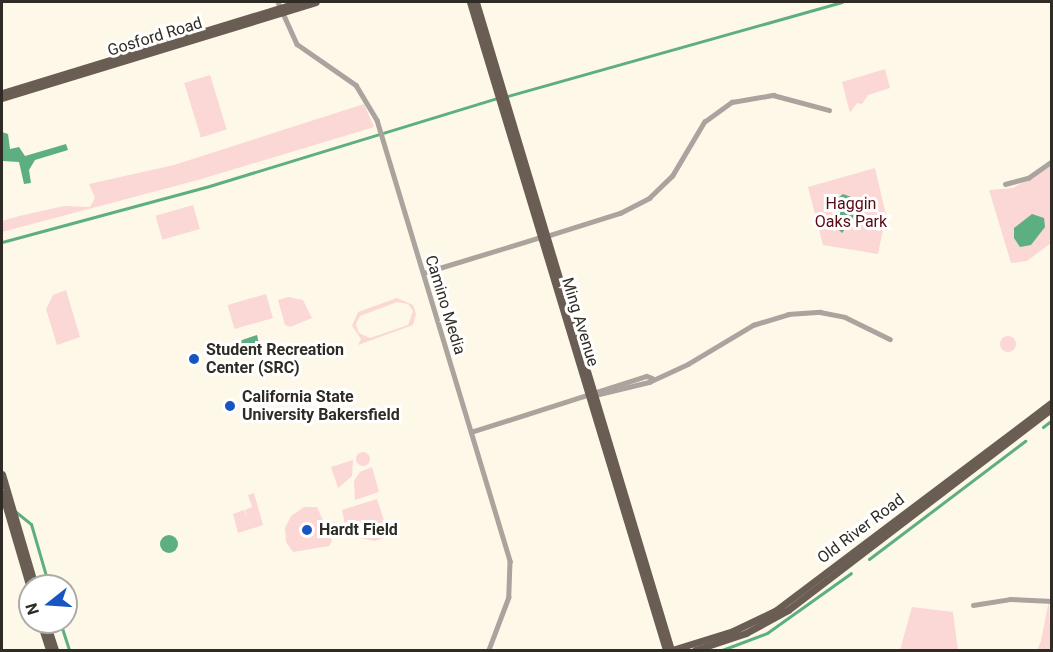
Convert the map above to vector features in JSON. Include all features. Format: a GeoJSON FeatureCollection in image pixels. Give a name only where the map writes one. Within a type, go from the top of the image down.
{"type":"FeatureCollection","features":[{"type":"Feature","properties":{"kind":"main road","name":"Gosford Road"},"geometry":{"type":"LineString","coordinates":[[2,93],[299,2]]}},
{"type":"Feature","properties":{"kind":"main road","name":"Gosford Road"},"geometry":{"type":"LineString","coordinates":[[2,98],[279,7],[316,2]]}},
{"type":"Feature","properties":{"kind":"main road","name":"Ming Avenue"},"geometry":{"type":"LineString","coordinates":[[470,2],[523,158],[666,651]]}},
{"type":"Feature","properties":{"kind":"main road","name":"Ming Avenue"},"geometry":{"type":"LineString","coordinates":[[476,2],[511,139],[544,236]]}},
{"type":"Feature","properties":{"kind":"main road"},"geometry":{"type":"LineString","coordinates":[[511,139],[523,158]]}},
{"type":"Feature","properties":{"kind":"main road","name":"Ming Avenue"},"geometry":{"type":"LineString","coordinates":[[592,396],[672,651]]}},
{"type":"Feature","properties":{"kind":"main road","name":"Old River Road"},"geometry":{"type":"LineString","coordinates":[[672,651],[733,631],[775,611],[1052,402]]}},
{"type":"Feature","properties":{"kind":"main road","name":"Old River Road"},"geometry":{"type":"LineString","coordinates":[[695,651],[746,633],[788,610],[1052,408]]}},
{"type":"Feature","properties":{"kind":"main road"},"geometry":{"type":"LineString","coordinates":[[2,474],[31,574]]}},
{"type":"Feature","properties":{"kind":"main road"},"geometry":{"type":"LineString","coordinates":[[2,494],[11,506]]}},
{"type":"Feature","properties":{"kind":"main road"},"geometry":{"type":"LineString","coordinates":[[2,494],[26,574]]}},
{"type":"Feature","properties":{"kind":"main road"},"geometry":{"type":"LineString","coordinates":[[44,634],[49,651]]}},
{"type":"Feature","properties":{"kind":"main road"},"geometry":{"type":"LineString","coordinates":[[50,634],[55,651]]}},
{"type":"Feature","properties":{"kind":"street","name":"Camino Media"},"geometry":{"type":"LineString","coordinates":[[279,7],[302,48],[356,85],[373,109],[511,569],[509,597],[489,651]]}},
{"type":"Feature","properties":{"kind":"street"},"geometry":{"type":"LineString","coordinates":[[423,273],[620,213],[649,198],[672,176],[704,122],[732,102],[773,95],[829,110]]}},
{"type":"Feature","properties":{"kind":"street"},"geometry":{"type":"LineString","coordinates":[[1005,184],[1028,178],[1052,161]]}},
{"type":"Feature","properties":{"kind":"street"},"geometry":{"type":"LineString","coordinates":[[471,432],[592,396],[602,396],[652,378],[688,364],[753,325],[788,314],[838,315],[864,324],[890,339]]}},
{"type":"Feature","properties":{"kind":"street"},"geometry":{"type":"LineString","coordinates":[[973,605],[1010,599],[1052,601]]}},
{"type":"Feature","properties":{"kind":"green space"},"geometry":{"type":"Polygon","coordinates":[[[885,69],[890,88],[868,95],[862,104],[857,103],[850,113],[842,82],[885,69]]]}},
{"type":"Feature","properties":{"kind":"green space"},"geometry":{"type":"Polygon","coordinates":[[[210,75],[227,130],[201,137],[184,83],[210,75]]]}},
{"type":"Feature","properties":{"kind":"green space"},"geometry":{"type":"Polygon","coordinates":[[[364,104],[374,127],[198,180],[2,232],[2,221],[19,216],[64,206],[90,207],[95,198],[89,184],[174,165],[364,104]]]}},
{"type":"Feature","properties":{"kind":"green space"},"geometry":{"type":"Polygon","coordinates":[[[1051,166],[1051,243],[1027,261],[1011,263],[989,190],[1013,188],[1051,166]]]}},
{"type":"Feature","properties":{"kind":"green space","name":"Haggin Oaks Park"},"geometry":{"type":"Polygon","coordinates":[[[875,168],[886,215],[878,254],[823,245],[808,187],[875,168]]]}},
{"type":"Feature","properties":{"kind":"green space"},"geometry":{"type":"Polygon","coordinates":[[[193,205],[200,229],[162,240],[156,216],[193,205]]]}},
{"type":"Feature","properties":{"kind":"green space"},"geometry":{"type":"Polygon","coordinates":[[[66,290],[80,337],[57,345],[46,309],[53,295],[66,290]]]}},
{"type":"Feature","properties":{"kind":"green space"},"geometry":{"type":"Polygon","coordinates":[[[266,294],[273,318],[234,329],[228,305],[266,294]]]}},
{"type":"Feature","properties":{"kind":"green space"},"geometry":{"type":"Polygon","coordinates":[[[288,297],[303,300],[312,318],[290,327],[285,325],[278,300],[288,297]]]}},
{"type":"Feature","properties":{"kind":"green space"},"geometry":{"type":"Polygon","coordinates":[[[397,298],[413,305],[416,314],[413,325],[358,345],[361,339],[352,326],[358,312],[397,298]],[[397,302],[360,316],[356,324],[359,333],[370,338],[408,325],[413,311],[408,304],[397,302]]]}},
{"type":"Feature","properties":{"kind":"green space"},"geometry":{"type":"Polygon","coordinates":[[[1008,336],[1016,344],[1008,352],[1000,344],[1008,336]]]}},
{"type":"Feature","properties":{"kind":"green space"},"geometry":{"type":"Polygon","coordinates":[[[363,452],[368,454],[370,459],[368,464],[363,466],[358,464],[356,459],[358,454],[363,452]]]}},
{"type":"Feature","properties":{"kind":"green space"},"geometry":{"type":"Polygon","coordinates":[[[353,460],[352,476],[338,488],[331,467],[353,460]]]}},
{"type":"Feature","properties":{"kind":"green space"},"geometry":{"type":"Polygon","coordinates":[[[372,467],[379,492],[355,500],[354,481],[360,472],[372,467]]]}},
{"type":"Feature","properties":{"kind":"green space"},"geometry":{"type":"Polygon","coordinates":[[[254,493],[263,525],[238,533],[233,514],[244,510],[247,517],[245,510],[252,507],[248,495],[254,493]]]}},
{"type":"Feature","properties":{"kind":"green space"},"geometry":{"type":"Polygon","coordinates":[[[377,499],[389,536],[375,541],[360,538],[345,525],[342,510],[377,499]]]}},
{"type":"Feature","properties":{"kind":"green space","name":"Hardt Field"},"geometry":{"type":"Polygon","coordinates":[[[304,507],[317,507],[332,541],[329,546],[293,552],[286,542],[285,528],[291,516],[304,507]]]}},
{"type":"Feature","properties":{"kind":"green space"},"geometry":{"type":"Polygon","coordinates":[[[1049,600],[1051,650],[1037,650],[1041,641],[1049,600]]]}},
{"type":"Feature","properties":{"kind":"green space"},"geometry":{"type":"Polygon","coordinates":[[[912,607],[953,612],[958,650],[900,650],[912,607]]]}},
{"type":"Feature","properties":{"kind":"shaded area"},"geometry":{"type":"Polygon","coordinates":[[[2,132],[8,134],[10,149],[19,147],[25,156],[66,144],[68,150],[35,160],[29,170],[31,183],[24,184],[19,162],[2,161],[2,132]]]}},
{"type":"Feature","properties":{"kind":"shaded area"},"geometry":{"type":"Polygon","coordinates":[[[843,194],[854,198],[861,208],[842,233],[834,225],[833,202],[843,194]]]}},
{"type":"Feature","properties":{"kind":"shaded area"},"geometry":{"type":"Polygon","coordinates":[[[1032,214],[1044,218],[1045,227],[1031,245],[1020,247],[1014,238],[1014,228],[1032,214]]]}},
{"type":"Feature","properties":{"kind":"shaded area"},"geometry":{"type":"Polygon","coordinates":[[[257,335],[259,344],[241,349],[239,341],[257,335]]]}},
{"type":"Feature","properties":{"kind":"shaded area"},"geometry":{"type":"Polygon","coordinates":[[[169,535],[175,538],[178,544],[175,550],[169,553],[163,550],[160,544],[163,538],[169,535]]]}},
{"type":"Feature","properties":{"kind":"waterway"},"geometry":{"type":"LineString","coordinates":[[504,97],[842,2]]}},
{"type":"Feature","properties":{"kind":"waterway"},"geometry":{"type":"LineString","coordinates":[[2,242],[206,187],[498,98]]}},
{"type":"Feature","properties":{"kind":"waterway"},"geometry":{"type":"LineString","coordinates":[[1043,427],[1052,420]]}},
{"type":"Feature","properties":{"kind":"waterway"},"geometry":{"type":"LineString","coordinates":[[869,559],[1025,441]]}},
{"type":"Feature","properties":{"kind":"waterway"},"geometry":{"type":"LineString","coordinates":[[16,512],[31,524],[46,574]]}},
{"type":"Feature","properties":{"kind":"waterway"},"geometry":{"type":"LineString","coordinates":[[722,650],[767,633],[851,573]]}},
{"type":"Feature","properties":{"kind":"waterway"},"geometry":{"type":"LineString","coordinates":[[64,634],[69,650]]}},
{"type":"Feature","properties":{"kind":"place","name":"Student Recreation Center (SRC)"},"geometry":{"type":"Point","coordinates":[194,359]}},
{"type":"Feature","properties":{"kind":"place","name":"California State University Bakersfield"},"geometry":{"type":"Point","coordinates":[230,406]}},
{"type":"Feature","properties":{"kind":"place","name":"Hardt Field"},"geometry":{"type":"Point","coordinates":[307,530]}}]}
